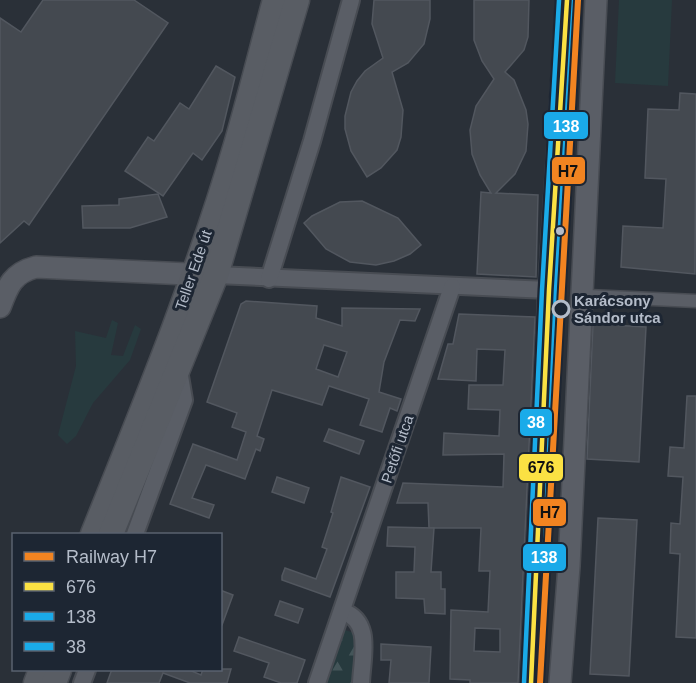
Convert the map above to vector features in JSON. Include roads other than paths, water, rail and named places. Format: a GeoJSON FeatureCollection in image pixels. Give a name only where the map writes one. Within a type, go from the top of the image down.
{"type":"FeatureCollection","features":[{"type":"Feature","properties":{"kind":"main road","name":"Teller Ede út"},"geometry":{"type":"LineString","coordinates":[[111,533],[178,368],[275,0]]}},
{"type":"Feature","properties":{"kind":"main road","name":"Teller Ede út"},"geometry":{"type":"LineString","coordinates":[[93,533],[144,408],[204,275],[297,0]]}},
{"type":"Feature","properties":{"kind":"street"},"geometry":{"type":"LineString","coordinates":[[268,279],[312,141],[351,0]]}},
{"type":"Feature","properties":{"kind":"street"},"geometry":{"type":"LineString","coordinates":[[531,683],[549,290],[567,0]]}},
{"type":"Feature","properties":{"kind":"street"},"geometry":{"type":"LineString","coordinates":[[560,683],[570,555],[596,0]]}},
{"type":"Feature","properties":{"kind":"street"},"geometry":{"type":"LineString","coordinates":[[0,307],[13,280],[21,271],[36,267],[549,290]]}},
{"type":"Feature","properties":{"kind":"street","name":"Petőfi utca"},"geometry":{"type":"LineString","coordinates":[[316,683],[453,287]]}},
{"type":"Feature","properties":{"kind":"street"},"geometry":{"type":"LineString","coordinates":[[588,296],[696,302]]}},
{"type":"Feature","properties":{"kind":"street"},"geometry":{"type":"LineString","coordinates":[[135,533],[184,400],[178,368]]}},
{"type":"Feature","properties":{"kind":"street"},"geometry":{"type":"LineString","coordinates":[[342,611],[358,619],[362,627],[361,683]]}},
{"type":"Feature","properties":{"kind":"rail line","name":"H7"},"geometry":{"type":"LineString","coordinates":[[540,683],[578,0]]}},
{"type":"Feature","properties":{"kind":"place","name":"Karácsony Sándor utca"},"geometry":{"type":"Point","coordinates":[561,309]}}]}
